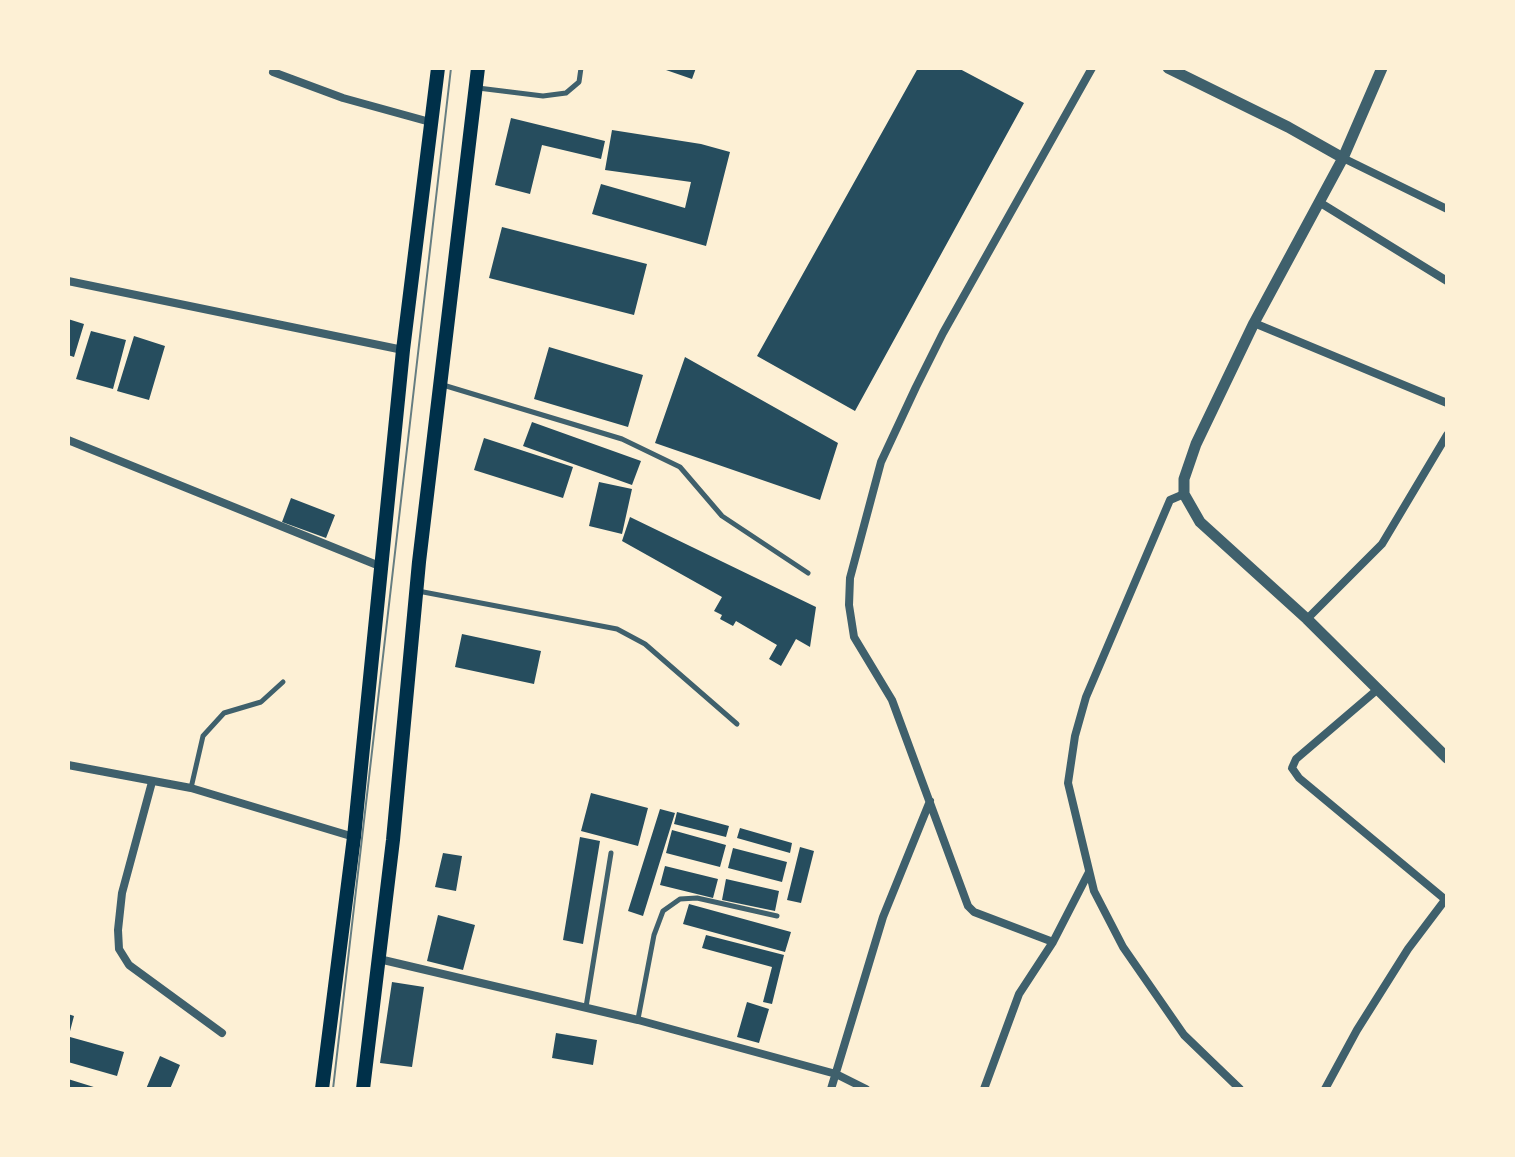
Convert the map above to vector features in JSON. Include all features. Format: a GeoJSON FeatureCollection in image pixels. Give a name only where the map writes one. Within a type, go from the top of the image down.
{"type":"FeatureCollection","features":[{"type":"Feature","properties":{"kind":"main road"},"geometry":{"type":"LineString","coordinates":[[322,1089],[354,837],[403,350],[438,68]]}},
{"type":"Feature","properties":{"kind":"main road"},"geometry":{"type":"LineString","coordinates":[[363,1089],[478,68]]}},
{"type":"Feature","properties":{"kind":"street"},"geometry":{"type":"LineString","coordinates":[[264,68],[343,98],[430,122]]}},
{"type":"Feature","properties":{"kind":"street"},"geometry":{"type":"LineString","coordinates":[[1053,942],[974,912],[968,906],[892,700],[854,637],[849,605],[850,578],[881,462],[916,387],[943,333],[1092,68]]}},
{"type":"Feature","properties":{"kind":"street"},"geometry":{"type":"LineString","coordinates":[[1168,68],[1447,209]]}},
{"type":"Feature","properties":{"kind":"street"},"geometry":{"type":"LineString","coordinates":[[1382,68],[1343,158],[1254,323],[1192,454],[1184,479],[1184,494],[1200,522],[1307,619],[1447,758]]}},
{"type":"Feature","properties":{"kind":"street"},"geometry":{"type":"LineString","coordinates":[[1319,202],[1447,281]]}},
{"type":"Feature","properties":{"kind":"street"},"geometry":{"type":"LineString","coordinates":[[68,281],[403,350]]}},
{"type":"Feature","properties":{"kind":"street"},"geometry":{"type":"LineString","coordinates":[[1254,323],[1447,403]]}},
{"type":"Feature","properties":{"kind":"street"},"geometry":{"type":"LineString","coordinates":[[1307,619],[1382,544],[1447,435]]}},
{"type":"Feature","properties":{"kind":"street"},"geometry":{"type":"LineString","coordinates":[[68,440],[382,567]]}},
{"type":"Feature","properties":{"kind":"street"},"geometry":{"type":"LineString","coordinates":[[1184,494],[1170,500],[1086,697],[1075,736],[1068,783],[1094,891],[1123,947],[1184,1035],[1240,1089]]}},
{"type":"Feature","properties":{"kind":"street"},"geometry":{"type":"LineString","coordinates":[[1325,1089],[1357,1030],[1408,949],[1446,901],[1299,778],[1292,768],[1296,759],[1378,689]]}},
{"type":"Feature","properties":{"kind":"street"},"geometry":{"type":"LineString","coordinates":[[68,765],[191,788],[354,837]]}},
{"type":"Feature","properties":{"kind":"street"},"geometry":{"type":"LineString","coordinates":[[152,782],[122,893],[119,949],[129,965],[222,1033]]}},
{"type":"Feature","properties":{"kind":"street"},"geometry":{"type":"LineString","coordinates":[[831,1089],[883,917],[930,801]]}},
{"type":"Feature","properties":{"kind":"street"},"geometry":{"type":"LineString","coordinates":[[984,1089],[1019,994],[1053,942],[1090,871]]}},
{"type":"Feature","properties":{"kind":"street"},"geometry":{"type":"LineString","coordinates":[[379,959],[638,1020],[836,1074],[866,1089]]}},
{"type":"Feature","properties":{"kind":"lane"},"geometry":{"type":"LineString","coordinates":[[475,87],[543,96],[566,93],[579,82],[581,68]]}},
{"type":"Feature","properties":{"kind":"lane"},"geometry":{"type":"LineString","coordinates":[[441,385],[622,439],[680,467],[722,516],[808,573]]}},
{"type":"Feature","properties":{"kind":"lane"},"geometry":{"type":"LineString","coordinates":[[417,591],[617,629],[645,644],[737,724]]}},
{"type":"Feature","properties":{"kind":"lane"},"geometry":{"type":"LineString","coordinates":[[191,788],[203,736],[224,713],[261,702],[283,682]]}},
{"type":"Feature","properties":{"kind":"lane"},"geometry":{"type":"LineString","coordinates":[[586,1007],[611,853]]}},
{"type":"Feature","properties":{"kind":"lane"},"geometry":{"type":"LineString","coordinates":[[638,1020],[654,935],[663,911],[680,899],[697,898],[777,916]]}},
{"type":"Feature","properties":{"kind":"building"},"geometry":{"type":"Polygon","coordinates":[[[666,68],[696,68],[692,79],[666,68]]]}},
{"type":"Feature","properties":{"kind":"building"},"geometry":{"type":"Polygon","coordinates":[[[918,68],[958,68],[1024,103],[855,411],[757,356],[918,68]]]}},
{"type":"Feature","properties":{"kind":"building"},"geometry":{"type":"Polygon","coordinates":[[[511,118],[605,141],[601,159],[542,145],[530,194],[495,185],[511,118]]]}},
{"type":"Feature","properties":{"kind":"building"},"geometry":{"type":"Polygon","coordinates":[[[612,130],[701,144],[730,152],[706,246],[592,214],[601,184],[685,208],[691,182],[605,170],[612,130]]]}},
{"type":"Feature","properties":{"kind":"building"},"geometry":{"type":"Polygon","coordinates":[[[502,227],[647,264],[634,315],[489,278],[502,227]]]}},
{"type":"Feature","properties":{"kind":"building"},"geometry":{"type":"Polygon","coordinates":[[[68,319],[84,324],[74,357],[68,355],[68,319]]]}},
{"type":"Feature","properties":{"kind":"building"},"geometry":{"type":"Polygon","coordinates":[[[91,331],[126,340],[113,389],[76,379],[91,331]]]}},
{"type":"Feature","properties":{"kind":"building"},"geometry":{"type":"Polygon","coordinates":[[[134,336],[165,346],[149,400],[117,391],[134,336]]]}},
{"type":"Feature","properties":{"kind":"building"},"geometry":{"type":"Polygon","coordinates":[[[549,347],[643,375],[628,427],[534,399],[549,347]]]}},
{"type":"Feature","properties":{"kind":"building"},"geometry":{"type":"Polygon","coordinates":[[[685,357],[838,443],[820,500],[655,443],[685,357]]]}},
{"type":"Feature","properties":{"kind":"building"},"geometry":{"type":"Polygon","coordinates":[[[532,422],[641,461],[632,485],[523,446],[532,422]]]}},
{"type":"Feature","properties":{"kind":"building"},"geometry":{"type":"Polygon","coordinates":[[[484,438],[573,467],[563,498],[474,470],[484,438]]]}},
{"type":"Feature","properties":{"kind":"building"},"geometry":{"type":"Polygon","coordinates":[[[599,482],[632,489],[622,534],[589,526],[599,482]]]}},
{"type":"Feature","properties":{"kind":"building"},"geometry":{"type":"Polygon","coordinates":[[[291,498],[335,515],[326,538],[282,522],[291,498]]]}},
{"type":"Feature","properties":{"kind":"building"},"geometry":{"type":"Polygon","coordinates":[[[630,517],[816,607],[810,647],[796,639],[781,666],[769,659],[777,645],[736,621],[733,626],[720,619],[722,615],[714,611],[722,597],[622,541],[630,517]]]}},
{"type":"Feature","properties":{"kind":"building"},"geometry":{"type":"Polygon","coordinates":[[[462,634],[541,651],[534,684],[455,667],[462,634]]]}},
{"type":"Feature","properties":{"kind":"building"},"geometry":{"type":"Polygon","coordinates":[[[591,793],[648,808],[638,846],[581,831],[591,793]]]}},
{"type":"Feature","properties":{"kind":"building"},"geometry":{"type":"Polygon","coordinates":[[[660,809],[675,813],[643,916],[628,911],[660,809]]]}},
{"type":"Feature","properties":{"kind":"building"},"geometry":{"type":"Polygon","coordinates":[[[677,812],[729,826],[726,837],[674,824],[677,812]]]}},
{"type":"Feature","properties":{"kind":"building"},"geometry":{"type":"Polygon","coordinates":[[[740,828],[792,843],[790,853],[737,838],[740,828]]]}},
{"type":"Feature","properties":{"kind":"building"},"geometry":{"type":"Polygon","coordinates":[[[672,830],[726,845],[720,867],[666,853],[672,830]]]}},
{"type":"Feature","properties":{"kind":"building"},"geometry":{"type":"Polygon","coordinates":[[[580,837],[600,841],[583,944],[563,940],[580,837]]]}},
{"type":"Feature","properties":{"kind":"building"},"geometry":{"type":"Polygon","coordinates":[[[800,847],[814,851],[801,903],[787,900],[800,847]]]}},
{"type":"Feature","properties":{"kind":"building"},"geometry":{"type":"Polygon","coordinates":[[[733,848],[787,862],[782,882],[728,868],[733,848]]]}},
{"type":"Feature","properties":{"kind":"building"},"geometry":{"type":"Polygon","coordinates":[[[443,853],[462,856],[456,891],[435,887],[443,853]]]}},
{"type":"Feature","properties":{"kind":"building"},"geometry":{"type":"Polygon","coordinates":[[[665,866],[718,879],[713,898],[660,885],[665,866]]]}},
{"type":"Feature","properties":{"kind":"building"},"geometry":{"type":"Polygon","coordinates":[[[726,879],[779,891],[775,911],[722,900],[726,879]]]}},
{"type":"Feature","properties":{"kind":"building"},"geometry":{"type":"Polygon","coordinates":[[[689,904],[791,932],[785,952],[683,924],[689,904]]]}},
{"type":"Feature","properties":{"kind":"building"},"geometry":{"type":"Polygon","coordinates":[[[438,915],[475,925],[463,970],[427,961],[438,915]]]}},
{"type":"Feature","properties":{"kind":"building"},"geometry":{"type":"Polygon","coordinates":[[[706,935],[784,955],[772,1004],[763,1002],[772,967],[702,948],[706,935]]]}},
{"type":"Feature","properties":{"kind":"building"},"geometry":{"type":"Polygon","coordinates":[[[392,982],[424,987],[412,1067],[380,1063],[392,982]]]}},
{"type":"Feature","properties":{"kind":"building"},"geometry":{"type":"Polygon","coordinates":[[[747,1002],[769,1009],[759,1043],[737,1037],[747,1002]]]}},
{"type":"Feature","properties":{"kind":"building"},"geometry":{"type":"Polygon","coordinates":[[[68,1014],[74,1016],[69,1035],[68,1035],[68,1014]]]}},
{"type":"Feature","properties":{"kind":"building"},"geometry":{"type":"Polygon","coordinates":[[[556,1033],[597,1040],[593,1065],[552,1058],[556,1033]]]}},
{"type":"Feature","properties":{"kind":"building"},"geometry":{"type":"Polygon","coordinates":[[[70,1037],[124,1052],[117,1076],[68,1062],[70,1037]]]}},
{"type":"Feature","properties":{"kind":"building"},"geometry":{"type":"Polygon","coordinates":[[[160,1056],[180,1065],[170,1089],[146,1089],[160,1056]]]}},
{"type":"Feature","properties":{"kind":"building"},"geometry":{"type":"Polygon","coordinates":[[[68,1079],[97,1088],[97,1089],[68,1089],[68,1079]]]}},
{"type":"Feature","properties":{"kind":"tram line"},"geometry":{"type":"LineString","coordinates":[[333,1089],[451,68]]}}]}
